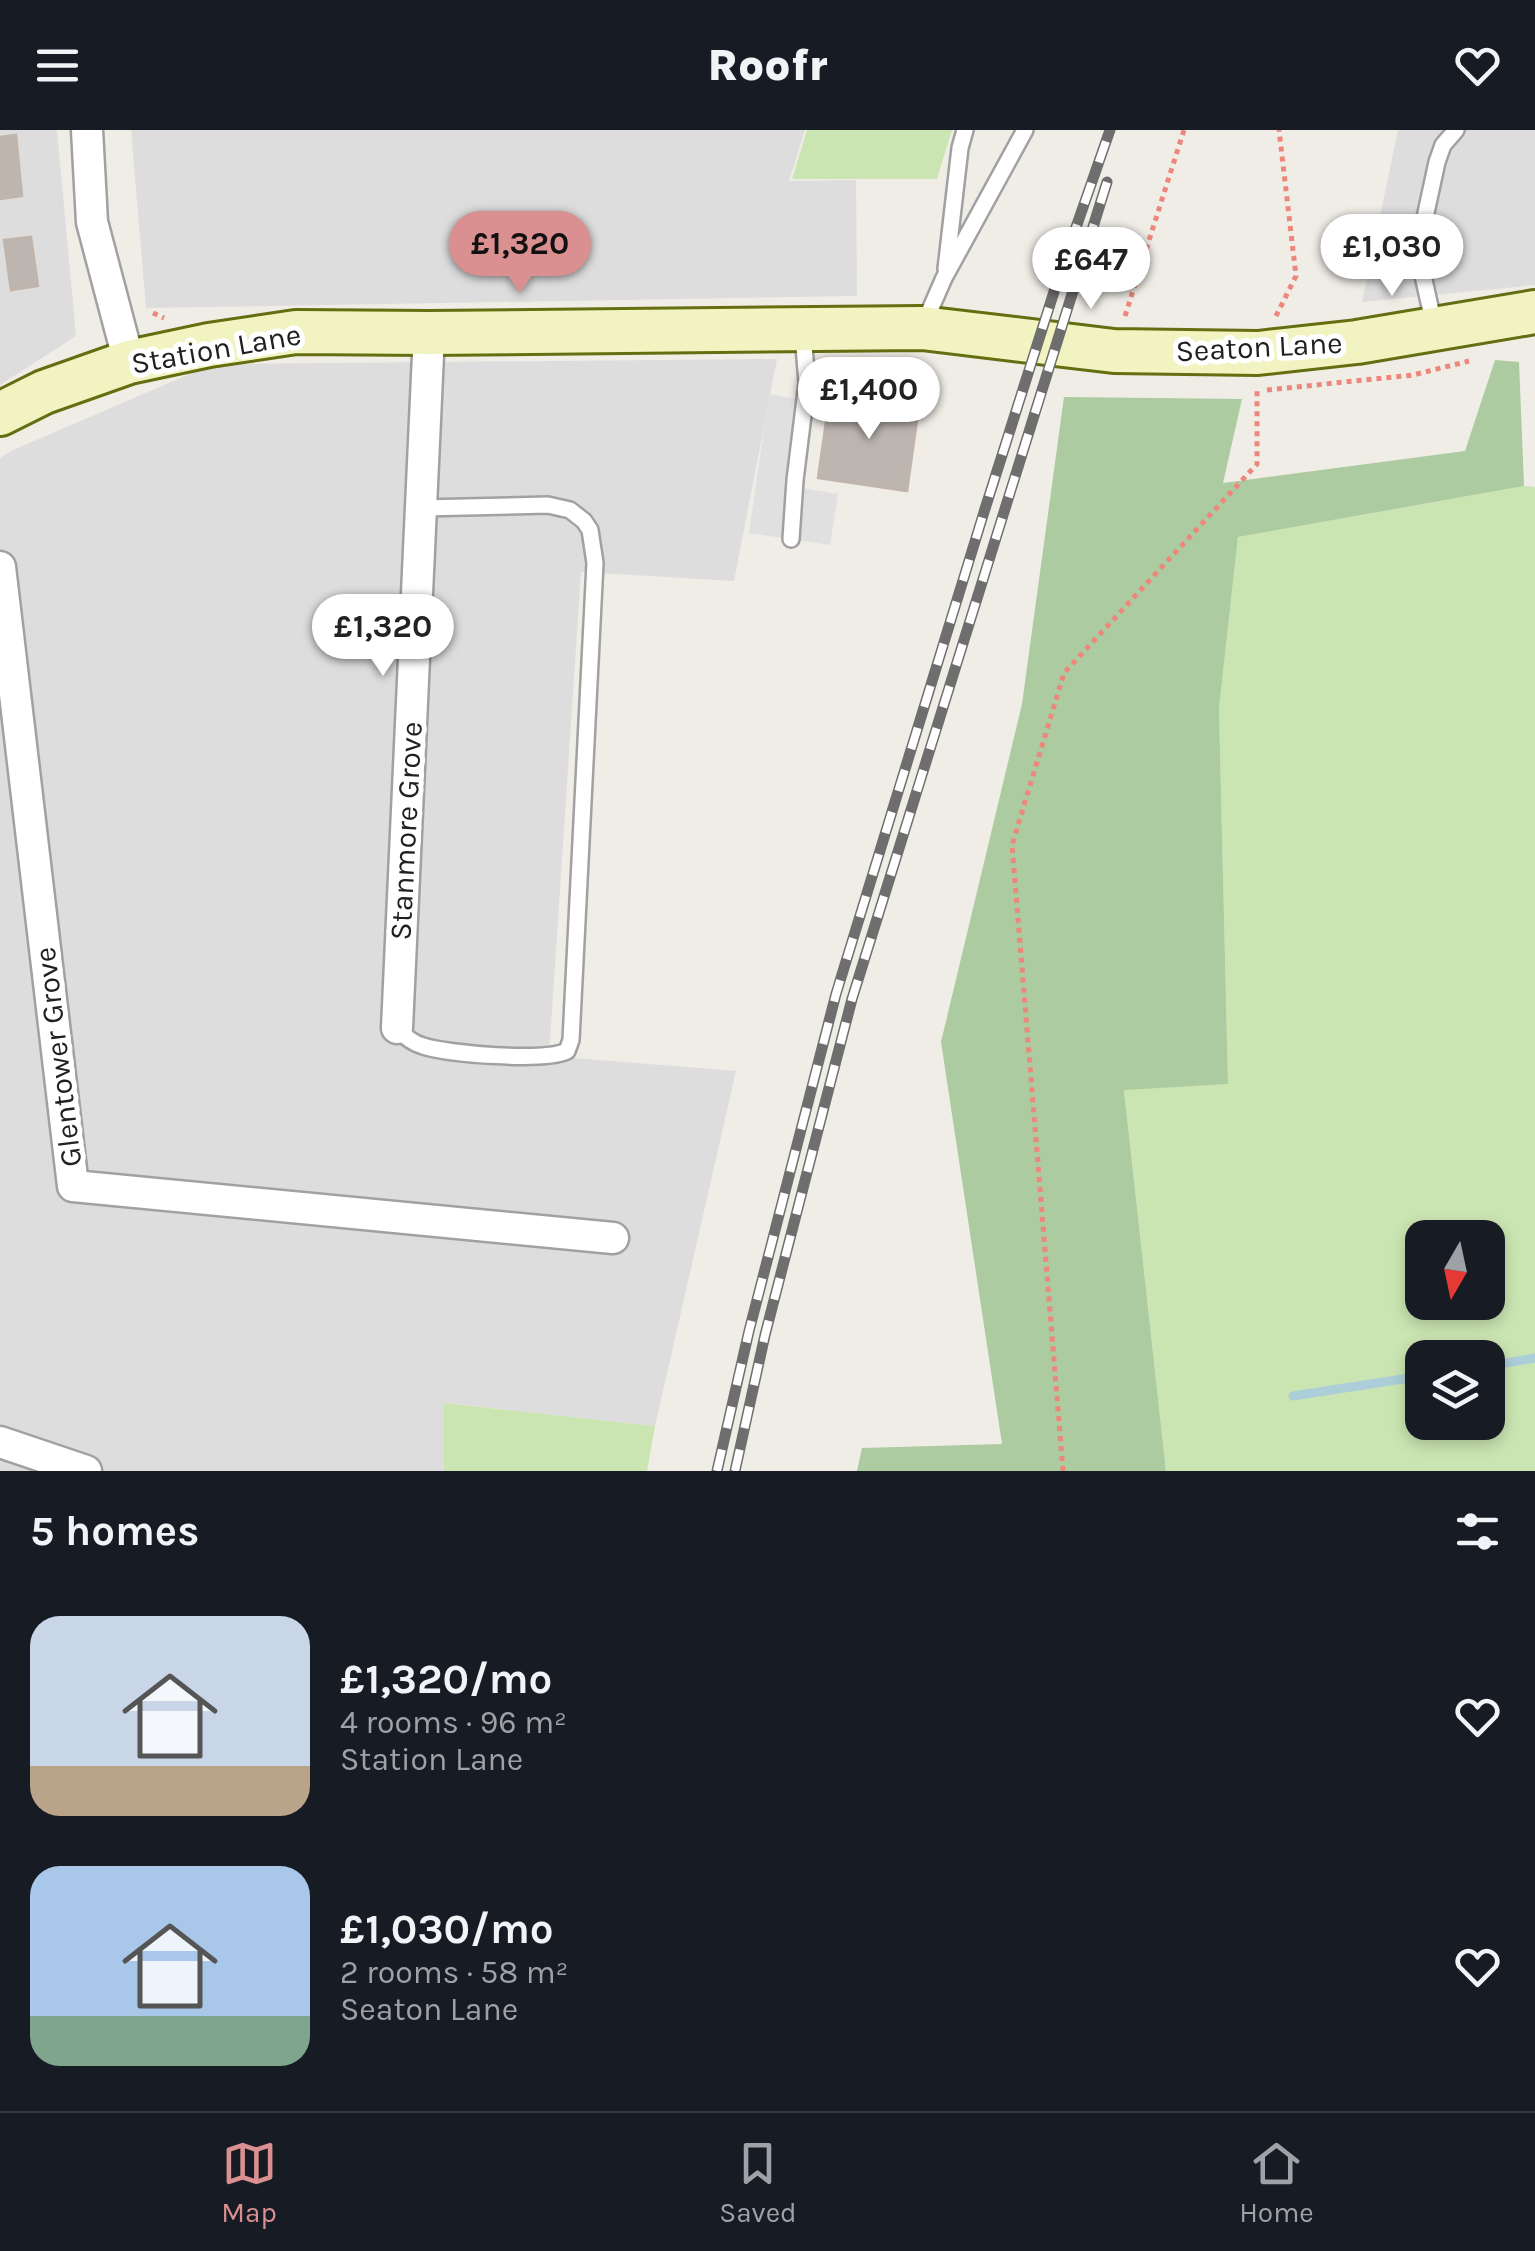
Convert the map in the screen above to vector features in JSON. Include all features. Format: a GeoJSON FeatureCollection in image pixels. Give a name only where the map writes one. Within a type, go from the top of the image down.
{"type":"FeatureCollection","features":[{"type":"Feature","properties":{"kind":"main road","name":"Seaton Lane"},"geometry":{"type":"LineString","coordinates":[[922,328],[1114,351],[1240,352],[1357,342],[1535,312]]}},
{"type":"Feature","properties":{"kind":"main road","name":"Station Lane"},"geometry":{"type":"LineString","coordinates":[[0,414],[44,392],[130,362],[296,332],[922,328]]}},
{"type":"Feature","properties":{"kind":"street"},"geometry":{"type":"LineString","coordinates":[[87,130],[92,222],[130,362]]}},
{"type":"Feature","properties":{"kind":"street","name":"Stanmore Grove"},"geometry":{"type":"LineString","coordinates":[[397,1028],[428,333]]}},
{"type":"Feature","properties":{"kind":"street","name":"Glentower Grove"},"geometry":{"type":"LineString","coordinates":[[0,567],[73,1186],[613,1238]]}},
{"type":"Feature","properties":{"kind":"street"},"geometry":{"type":"LineString","coordinates":[[0,1442],[75,1470]]}},
{"type":"Feature","properties":{"kind":"lane"},"geometry":{"type":"LineString","coordinates":[[944,278],[960,148],[966,130]]}},
{"type":"Feature","properties":{"kind":"lane"},"geometry":{"type":"LineString","coordinates":[[922,328],[944,278],[1025,130]]}},
{"type":"Feature","properties":{"kind":"lane"},"geometry":{"type":"LineString","coordinates":[[1435,329],[1422,271],[1424,222],[1437,162],[1443,145],[1456,130]]}},
{"type":"Feature","properties":{"kind":"lane"},"geometry":{"type":"LineString","coordinates":[[790,539],[807,383],[803,330]]}},
{"type":"Feature","properties":{"kind":"lane"},"geometry":{"type":"LineString","coordinates":[[397,1028],[411,1042],[436,1049],[526,1058],[567,1051],[571,1040],[595,564],[590,530],[570,510],[548,505],[421,508]]}},
{"type":"Feature","properties":{"kind":"path"},"geometry":{"type":"LineString","coordinates":[[1125,315],[1184,130]]}},
{"type":"Feature","properties":{"kind":"path"},"geometry":{"type":"LineString","coordinates":[[1276,317],[1296,276],[1280,130]]}},
{"type":"Feature","properties":{"kind":"path"},"geometry":{"type":"LineString","coordinates":[[1063,1471],[1012,845],[1064,672],[1256,464],[1257,391]]}},
{"type":"Feature","properties":{"kind":"shaded area"},"geometry":{"type":"Polygon","coordinates":[[[0,130],[57,130],[76,336],[0,385],[0,130]]]}},
{"type":"Feature","properties":{"kind":"shaded area"},"geometry":{"type":"Polygon","coordinates":[[[131,130],[805,130],[789,181],[856,180],[857,296],[146,308],[131,130]]]}},
{"type":"Feature","properties":{"kind":"shaded area"},"geometry":{"type":"Polygon","coordinates":[[[1398,130],[1535,130],[1535,285],[1362,302],[1398,130]]]}},
{"type":"Feature","properties":{"kind":"shaded area"},"geometry":{"type":"Polygon","coordinates":[[[777,359],[734,581],[581,572],[549,1056],[736,1071],[655,1426],[445,1403],[444,1471],[0,1471],[0,458],[213,364],[777,359]]]}},
{"type":"Feature","properties":{"kind":"shaded area"},"geometry":{"type":"Polygon","coordinates":[[[769,394],[797,399],[784,485],[838,494],[830,545],[749,533],[769,394]]]}},
{"type":"Feature","properties":{"kind":"green space"},"geometry":{"type":"Polygon","coordinates":[[[807,130],[952,130],[937,179],[792,179],[807,130]]]}},
{"type":"Feature","properties":{"kind":"green space"},"geometry":{"type":"Polygon","coordinates":[[[1495,360],[1519,362],[1524,486],[1238,537],[1219,708],[1228,1084],[1124,1090],[1166,1471],[857,1471],[862,1448],[1002,1444],[941,1042],[1022,704],[1064,397],[1242,399],[1223,483],[1465,451],[1495,360]]]}},
{"type":"Feature","properties":{"kind":"green space"},"geometry":{"type":"Polygon","coordinates":[[[1535,487],[1535,1471],[1166,1471],[1124,1089],[1228,1084],[1219,708],[1238,537],[1535,487]]]}},
{"type":"Feature","properties":{"kind":"green space"},"geometry":{"type":"Polygon","coordinates":[[[444,1403],[655,1426],[647,1471],[444,1471],[444,1403]]]}},
{"type":"Feature","properties":{"kind":"building"},"geometry":{"type":"Polygon","coordinates":[[[16,135],[22,196],[0,199],[0,137],[16,135]]]}},
{"type":"Feature","properties":{"kind":"building"},"geometry":{"type":"Polygon","coordinates":[[[31,237],[38,286],[11,290],[4,240],[31,237]]]}},
{"type":"Feature","properties":{"kind":"building"},"geometry":{"type":"Polygon","coordinates":[[[830,394],[919,406],[907,491],[818,478],[830,394]]]}},
{"type":"Feature","properties":{"kind":"waterway"},"geometry":{"type":"LineString","coordinates":[[1505,1363],[1535,1358]]}},
{"type":"Feature","properties":{"kind":"waterway"},"geometry":{"type":"LineString","coordinates":[[1293,1396],[1405,1379]]}},
{"type":"Feature","properties":{"kind":"railway"},"geometry":{"type":"LineString","coordinates":[[717,1471],[836,994],[984,512],[1110,130]]}},
{"type":"Feature","properties":{"kind":"railway"},"geometry":{"type":"LineString","coordinates":[[735,1471],[765,1335],[852,999],[1107,182]]}}]}
